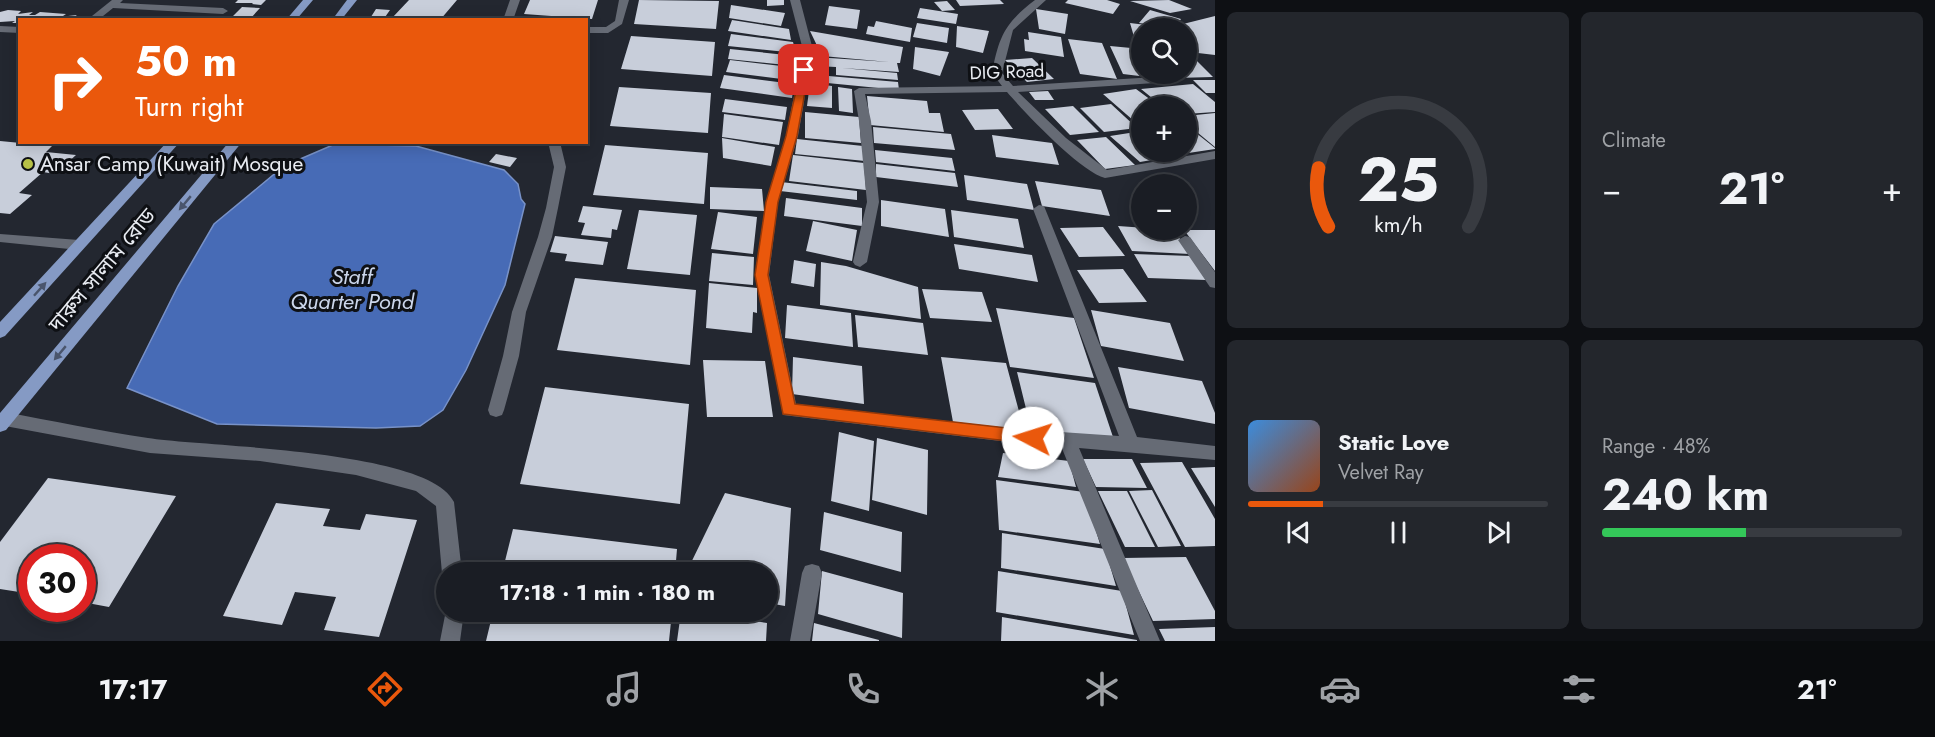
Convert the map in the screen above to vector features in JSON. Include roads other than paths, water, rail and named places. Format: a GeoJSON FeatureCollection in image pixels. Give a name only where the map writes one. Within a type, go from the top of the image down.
{"type":"FeatureCollection","features":[{"type":"Feature","properties":{"kind":"main road"},"geometry":{"type":"LineString","coordinates":[[292,18],[308,0]]}},
{"type":"Feature","properties":{"kind":"main road"},"geometry":{"type":"LineString","coordinates":[[338,18],[352,0]]}},
{"type":"Feature","properties":{"kind":"main road","name":"দারুস সালাম রোড"},"geometry":{"type":"LineString","coordinates":[[0,332],[172,144]]}},
{"type":"Feature","properties":{"kind":"main road","name":"দারুস সালাম রোড"},"geometry":{"type":"LineString","coordinates":[[3,422],[234,144]]}},
{"type":"Feature","properties":{"kind":"street"},"geometry":{"type":"LineString","coordinates":[[509,18],[515,0]]}},
{"type":"Feature","properties":{"kind":"street"},"geometry":{"type":"LineString","coordinates":[[588,30],[608,30],[619,22],[624,0]]}},
{"type":"Feature","properties":{"kind":"street"},"geometry":{"type":"LineString","coordinates":[[795,0],[808,50],[792,136],[772,202],[762,275],[789,410],[1017,436],[1215,453]]}},
{"type":"Feature","properties":{"kind":"street"},"geometry":{"type":"LineString","coordinates":[[1041,0],[1014,21],[1004,35],[997,73],[1010,89],[1085,161],[1105,174],[1215,155]]}},
{"type":"Feature","properties":{"kind":"street"},"geometry":{"type":"LineString","coordinates":[[94,18],[114,3],[223,11]]}},
{"type":"Feature","properties":{"kind":"street"},"geometry":{"type":"LineString","coordinates":[[0,29],[18,30]]}},
{"type":"Feature","properties":{"kind":"street","name":"DIG Road"},"geometry":{"type":"LineString","coordinates":[[860,262],[873,202],[865,121],[859,91],[1010,89],[1131,81]]}},
{"type":"Feature","properties":{"kind":"street"},"geometry":{"type":"LineString","coordinates":[[496,410],[519,312],[545,237],[552,208],[560,166],[554,144]]}},
{"type":"Feature","properties":{"kind":"street"},"geometry":{"type":"LineString","coordinates":[[1039,209],[1131,444]]}},
{"type":"Feature","properties":{"kind":"street"},"geometry":{"type":"LineString","coordinates":[[0,238],[79,245]]}},
{"type":"Feature","properties":{"kind":"street"},"geometry":{"type":"LineString","coordinates":[[1185,240],[1215,283]]}},
{"type":"Feature","properties":{"kind":"street"},"geometry":{"type":"LineString","coordinates":[[3,422],[150,446],[260,454],[356,467],[421,485],[445,502],[451,562]]}},
{"type":"Feature","properties":{"kind":"street"},"geometry":{"type":"LineString","coordinates":[[1067,440],[1150,641]]}},
{"type":"Feature","properties":{"kind":"street"},"geometry":{"type":"LineString","coordinates":[[800,641],[812,573]]}},
{"type":"Feature","properties":{"kind":"street"},"geometry":{"type":"LineString","coordinates":[[450,641],[453,622]]}},
{"type":"Feature","properties":{"kind":"water","name":"Staff Quarter Pond"},"geometry":{"type":"Polygon","coordinates":[[[335,144],[416,146],[504,170],[518,184],[521,199],[525,204],[505,285],[466,370],[443,410],[420,426],[376,428],[217,424],[127,388],[178,286],[214,224],[284,166],[335,144]]]}},
{"type":"Feature","properties":{"kind":"place","name":"Ansar Camp (Kuwait) Mosque"},"geometry":{"type":"Point","coordinates":[28,164]}}]}
